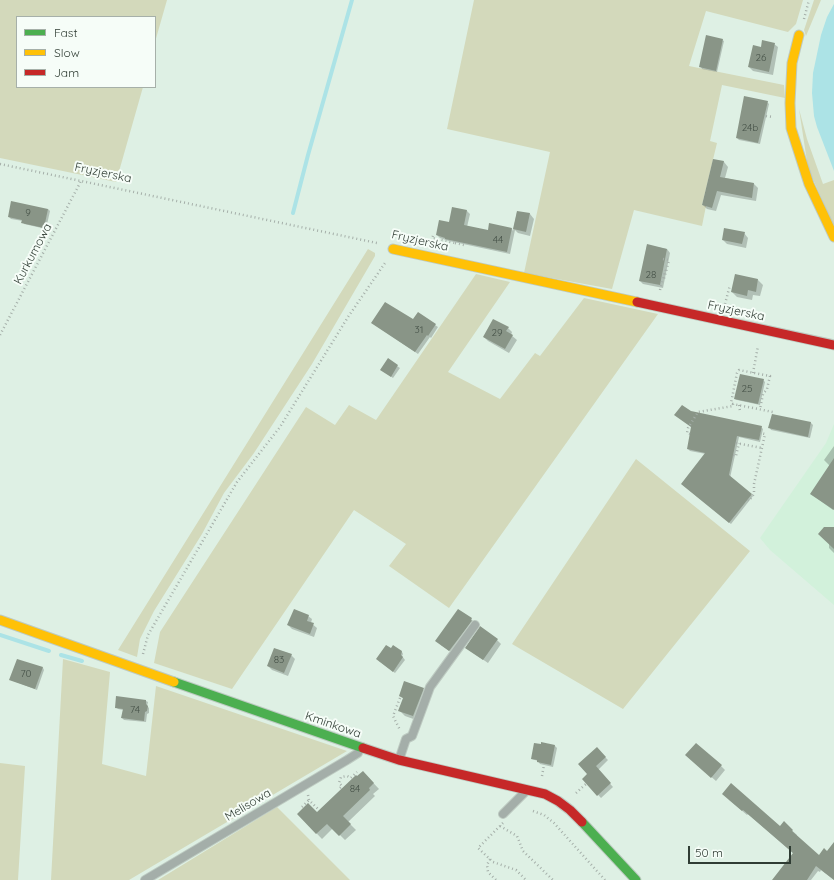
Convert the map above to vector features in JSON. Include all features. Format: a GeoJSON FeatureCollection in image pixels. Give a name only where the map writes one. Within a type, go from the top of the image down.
{"type":"FeatureCollection","features":[{"type":"Feature","properties":{"kind":"street"},"geometry":{"type":"LineString","coordinates":[[799,35],[792,63],[790,103],[791,128],[809,184],[834,237]]}},
{"type":"Feature","properties":{"kind":"street","name":"Fryzjerska"},"geometry":{"type":"LineString","coordinates":[[393,249],[834,345]]}},
{"type":"Feature","properties":{"kind":"street","name":"Kminkowa"},"geometry":{"type":"LineString","coordinates":[[0,620],[399,760],[545,794],[570,810],[636,880]]}},
{"type":"Feature","properties":{"kind":"lane"},"geometry":{"type":"LineString","coordinates":[[399,760],[406,739],[412,736],[430,687],[476,625]]}},
{"type":"Feature","properties":{"kind":"lane","name":"Melisowa"},"geometry":{"type":"LineString","coordinates":[[145,880],[358,753],[360,747]]}},
{"type":"Feature","properties":{"kind":"lane"},"geometry":{"type":"LineString","coordinates":[[504,818],[528,789]]}},
{"type":"Feature","properties":{"kind":"path","name":"Fryzjerska"},"geometry":{"type":"LineString","coordinates":[[0,164],[374,242],[393,249]]}},
{"type":"Feature","properties":{"kind":"path","name":"Kurkumowa"},"geometry":{"type":"LineString","coordinates":[[0,335],[81,181]]}},
{"type":"Feature","properties":{"kind":"path"},"geometry":{"type":"LineString","coordinates":[[455,243],[464,245]]}},
{"type":"Feature","properties":{"kind":"path"},"geometry":{"type":"LineString","coordinates":[[140,670],[148,635],[237,482],[280,427],[348,316],[385,264],[393,249]]}},
{"type":"Feature","properties":{"kind":"path"},"geometry":{"type":"LineString","coordinates":[[661,287],[669,260],[663,259]]}},
{"type":"Feature","properties":{"kind":"path"},"geometry":{"type":"LineString","coordinates":[[664,270],[664,275]]}},
{"type":"Feature","properties":{"kind":"path"},"geometry":{"type":"LineString","coordinates":[[729,289],[730,285]]}},
{"type":"Feature","properties":{"kind":"path"},"geometry":{"type":"LineString","coordinates":[[753,373],[762,329]]}},
{"type":"Feature","properties":{"kind":"path"},"geometry":{"type":"LineString","coordinates":[[733,404],[731,402],[738,372],[740,370],[770,376],[767,389],[763,394],[760,410]]}},
{"type":"Feature","properties":{"kind":"path"},"geometry":{"type":"LineString","coordinates":[[690,434],[687,433],[688,428],[698,412],[733,406],[733,404],[773,412],[774,410]]}},
{"type":"Feature","properties":{"kind":"path"},"geometry":{"type":"LineString","coordinates":[[739,405],[740,411]]}},
{"type":"Feature","properties":{"kind":"path"},"geometry":{"type":"LineString","coordinates":[[748,500],[749,501],[754,494],[754,484],[765,434],[760,433]]}},
{"type":"Feature","properties":{"kind":"path"},"geometry":{"type":"LineString","coordinates":[[733,455],[736,456],[737,443],[762,448]]}},
{"type":"Feature","properties":{"kind":"path"},"geometry":{"type":"LineString","coordinates":[[400,698],[393,716],[401,732]]}},
{"type":"Feature","properties":{"kind":"path"},"geometry":{"type":"LineString","coordinates":[[340,788],[342,786],[339,782],[341,777],[347,776],[350,778],[357,772]]}},
{"type":"Feature","properties":{"kind":"path"},"geometry":{"type":"LineString","coordinates":[[302,807],[309,800]]}},
{"type":"Feature","properties":{"kind":"path"},"geometry":{"type":"LineString","coordinates":[[315,805],[318,809]]}},
{"type":"Feature","properties":{"kind":"path"},"geometry":{"type":"LineString","coordinates":[[531,810],[544,815],[554,823],[605,880]]}},
{"type":"Feature","properties":{"kind":"path"},"geometry":{"type":"LineString","coordinates":[[504,818],[500,826],[478,848],[490,859],[516,870],[524,880]]}},
{"type":"Feature","properties":{"kind":"path"},"geometry":{"type":"LineString","coordinates":[[500,826],[517,836],[523,850],[553,880]]}},
{"type":"Feature","properties":{"kind":"path"},"geometry":{"type":"LineString","coordinates":[[490,859],[487,865],[488,872],[496,880]]}},
{"type":"Feature","properties":{"kind":"shaded area"},"geometry":{"type":"Polygon","coordinates":[[[0,0],[167,0],[156,38],[156,16],[16,16],[16,88],[143,88],[116,182],[0,158],[0,0]]]}},
{"type":"Feature","properties":{"kind":"shaded area"},"geometry":{"type":"Polygon","coordinates":[[[474,0],[803,0],[796,24],[788,32],[706,11],[689,66],[784,85],[785,98],[722,85],[710,141],[717,143],[702,205],[706,206],[702,226],[634,210],[612,289],[524,273],[550,152],[447,129],[474,0]]]}},
{"type":"Feature","properties":{"kind":"shaded area"},"geometry":{"type":"Polygon","coordinates":[[[814,0],[821,0],[806,36],[804,30],[814,0]]]}},
{"type":"Feature","properties":{"kind":"shaded area"},"geometry":{"type":"Polygon","coordinates":[[[799,109],[807,139],[823,184],[834,180],[834,226],[808,168],[799,109]]]}},
{"type":"Feature","properties":{"kind":"shaded area"},"geometry":{"type":"Polygon","coordinates":[[[368,249],[375,253],[375,256],[312,364],[254,453],[224,493],[202,534],[154,611],[140,639],[137,657],[118,650],[368,249]]]}},
{"type":"Feature","properties":{"kind":"shaded area"},"geometry":{"type":"Polygon","coordinates":[[[476,274],[510,282],[448,372],[500,399],[535,353],[540,356],[584,298],[658,314],[449,608],[389,566],[406,544],[354,510],[232,689],[154,663],[160,632],[306,407],[335,425],[349,405],[376,420],[476,274]]]}},
{"type":"Feature","properties":{"kind":"shaded area"},"geometry":{"type":"Polygon","coordinates":[[[834,424],[834,605],[770,550],[760,538],[826,443],[834,424]]]}},
{"type":"Feature","properties":{"kind":"shaded area"},"geometry":{"type":"Polygon","coordinates":[[[636,459],[750,551],[623,709],[512,644],[636,459]]]}},
{"type":"Feature","properties":{"kind":"shaded area"},"geometry":{"type":"Polygon","coordinates":[[[63,659],[110,672],[102,764],[146,776],[156,686],[347,751],[129,880],[51,880],[63,659]]]}},
{"type":"Feature","properties":{"kind":"shaded area"},"geometry":{"type":"Polygon","coordinates":[[[0,763],[25,766],[18,880],[0,880],[0,763]]]}},
{"type":"Feature","properties":{"kind":"shaded area"},"geometry":{"type":"Polygon","coordinates":[[[277,807],[350,880],[158,880],[277,807]]]}},
{"type":"Feature","properties":{"kind":"water"},"geometry":{"type":"Polygon","coordinates":[[[834,4],[834,171],[817,127],[814,116],[812,93],[813,73],[821,35],[827,17],[834,4]]]}},
{"type":"Feature","properties":{"kind":"building"},"geometry":{"type":"Polygon","coordinates":[[[706,35],[723,39],[716,71],[699,67],[706,35]]]}},
{"type":"Feature","properties":{"kind":"building"},"geometry":{"type":"Polygon","coordinates":[[[762,40],[775,43],[769,72],[748,67],[753,45],[761,47],[762,40]]]}},
{"type":"Feature","properties":{"kind":"building"},"geometry":{"type":"Polygon","coordinates":[[[744,96],[768,101],[758,143],[736,138],[744,96]]]}},
{"type":"Feature","properties":{"kind":"building"},"geometry":{"type":"Polygon","coordinates":[[[713,159],[724,161],[720,177],[754,183],[752,198],[717,191],[712,208],[702,205],[713,159]]]}},
{"type":"Feature","properties":{"kind":"building"},"geometry":{"type":"Polygon","coordinates":[[[11,201],[48,209],[44,228],[21,223],[22,220],[8,217],[11,201]]]}},
{"type":"Feature","properties":{"kind":"building"},"geometry":{"type":"Polygon","coordinates":[[[452,207],[467,210],[464,225],[488,230],[489,223],[512,228],[507,252],[445,239],[436,235],[439,220],[449,222],[452,207]]]}},
{"type":"Feature","properties":{"kind":"building"},"geometry":{"type":"Polygon","coordinates":[[[517,211],[530,213],[526,232],[513,229],[517,211]]]}},
{"type":"Feature","properties":{"kind":"building"},"geometry":{"type":"Polygon","coordinates":[[[724,228],[745,232],[742,244],[722,240],[724,228]]]}},
{"type":"Feature","properties":{"kind":"building"},"geometry":{"type":"Polygon","coordinates":[[[647,244],[667,249],[660,285],[639,281],[647,244]]]}},
{"type":"Feature","properties":{"kind":"building"},"geometry":{"type":"Polygon","coordinates":[[[735,274],[758,279],[756,292],[748,290],[747,296],[731,292],[735,274]]]}},
{"type":"Feature","properties":{"kind":"building"},"geometry":{"type":"Polygon","coordinates":[[[385,302],[413,319],[418,312],[436,324],[415,352],[371,323],[385,302]]]}},
{"type":"Feature","properties":{"kind":"building"},"geometry":{"type":"Polygon","coordinates":[[[493,319],[509,327],[506,331],[513,335],[505,349],[483,337],[493,319]]]}},
{"type":"Feature","properties":{"kind":"building"},"geometry":{"type":"Polygon","coordinates":[[[388,358],[398,365],[391,377],[380,370],[388,358]]]}},
{"type":"Feature","properties":{"kind":"building"},"geometry":{"type":"Polygon","coordinates":[[[740,374],[764,379],[758,404],[734,399],[740,374]]]}},
{"type":"Feature","properties":{"kind":"building"},"geometry":{"type":"Polygon","coordinates":[[[682,405],[691,411],[762,426],[759,440],[737,436],[729,475],[752,494],[729,523],[681,484],[705,453],[687,449],[691,427],[674,415],[682,405]]]}},
{"type":"Feature","properties":{"kind":"building"},"geometry":{"type":"Polygon","coordinates":[[[772,414],[811,422],[808,437],[768,428],[772,414]]]}},
{"type":"Feature","properties":{"kind":"building"},"geometry":{"type":"Polygon","coordinates":[[[834,458],[834,510],[810,494],[834,458]]]}},
{"type":"Feature","properties":{"kind":"building"},"geometry":{"type":"Polygon","coordinates":[[[824,527],[834,527],[834,549],[818,534],[824,527]]]}},
{"type":"Feature","properties":{"kind":"building"},"geometry":{"type":"Polygon","coordinates":[[[294,609],[309,615],[307,621],[314,623],[310,634],[287,625],[294,609]]]}},
{"type":"Feature","properties":{"kind":"building"},"geometry":{"type":"Polygon","coordinates":[[[458,609],[472,618],[472,621],[449,651],[435,641],[458,609]]]}},
{"type":"Feature","properties":{"kind":"building"},"geometry":{"type":"Polygon","coordinates":[[[480,626],[498,639],[483,660],[465,648],[480,626]]]}},
{"type":"Feature","properties":{"kind":"building"},"geometry":{"type":"Polygon","coordinates":[[[386,645],[391,648],[393,645],[402,651],[401,655],[403,657],[393,672],[376,659],[386,645]]]}},
{"type":"Feature","properties":{"kind":"building"},"geometry":{"type":"Polygon","coordinates":[[[274,648],[292,654],[284,673],[267,666],[274,648]]]}},
{"type":"Feature","properties":{"kind":"building"},"geometry":{"type":"Polygon","coordinates":[[[17,659],[43,667],[35,689],[9,680],[17,659]]]}},
{"type":"Feature","properties":{"kind":"building"},"geometry":{"type":"Polygon","coordinates":[[[404,681],[424,688],[413,716],[398,711],[403,698],[399,696],[404,681]]]}},
{"type":"Feature","properties":{"kind":"building"},"geometry":{"type":"Polygon","coordinates":[[[116,696],[146,700],[146,704],[148,706],[147,711],[145,712],[144,721],[121,718],[123,709],[115,708],[116,696]]]}},
{"type":"Feature","properties":{"kind":"building"},"geometry":{"type":"Polygon","coordinates":[[[541,742],[555,745],[551,765],[531,759],[534,743],[541,744],[541,742]]]}},
{"type":"Feature","properties":{"kind":"building"},"geometry":{"type":"Polygon","coordinates":[[[696,743],[722,765],[711,778],[685,755],[696,743]]]}},
{"type":"Feature","properties":{"kind":"building"},"geometry":{"type":"Polygon","coordinates":[[[597,747],[606,757],[596,766],[611,783],[597,796],[582,779],[587,774],[578,764],[597,747]]]}},
{"type":"Feature","properties":{"kind":"building"},"geometry":{"type":"Polygon","coordinates":[[[363,771],[374,783],[369,788],[370,790],[343,816],[351,824],[339,836],[327,824],[316,834],[297,814],[308,803],[317,812],[356,775],[357,776],[363,771]]]}},
{"type":"Feature","properties":{"kind":"building"},"geometry":{"type":"Polygon","coordinates":[[[731,783],[780,826],[784,821],[793,830],[792,831],[819,855],[824,848],[827,851],[834,842],[834,880],[816,866],[807,880],[772,880],[793,853],[722,794],[731,783]]]}},
{"type":"Feature","properties":{"kind":"waterway"},"geometry":{"type":"LineString","coordinates":[[293,213],[352,0]]}},
{"type":"Feature","properties":{"kind":"waterway"},"geometry":{"type":"LineString","coordinates":[[0,635],[49,651]]}},
{"type":"Feature","properties":{"kind":"waterway"},"geometry":{"type":"LineString","coordinates":[[61,655],[82,661]]}},
{"type":"Feature","properties":{"kind":"traffic: fast"},"geometry":{"type":"LineString","coordinates":[[174,682],[363,748]]}},
{"type":"Feature","properties":{"kind":"traffic: fast"},"geometry":{"type":"LineString","coordinates":[[582,822],[636,880]]}},
{"type":"Feature","properties":{"kind":"traffic: slow"},"geometry":{"type":"LineString","coordinates":[[799,35],[792,63],[790,103],[791,128],[809,184],[834,237]]}},
{"type":"Feature","properties":{"kind":"traffic: slow"},"geometry":{"type":"LineString","coordinates":[[393,249],[637,302]]}},
{"type":"Feature","properties":{"kind":"traffic: slow"},"geometry":{"type":"LineString","coordinates":[[0,620],[174,682]]}},
{"type":"Feature","properties":{"kind":"traffic: jam"},"geometry":{"type":"LineString","coordinates":[[637,302],[834,345]]}},
{"type":"Feature","properties":{"kind":"traffic: jam"},"geometry":{"type":"LineString","coordinates":[[363,748],[399,760],[545,794],[570,810],[582,822]]}}]}
